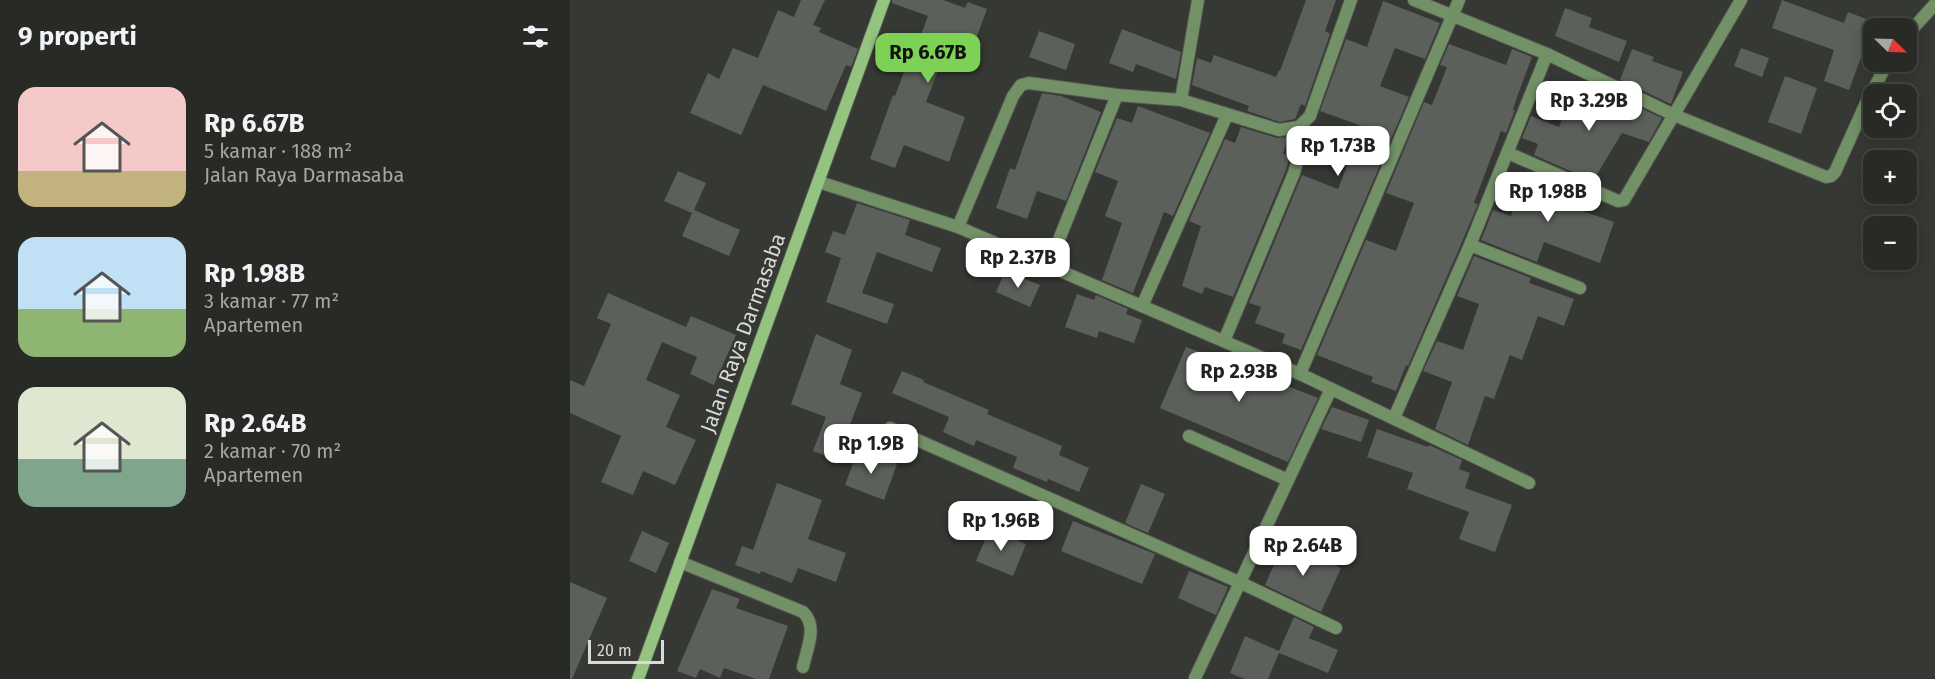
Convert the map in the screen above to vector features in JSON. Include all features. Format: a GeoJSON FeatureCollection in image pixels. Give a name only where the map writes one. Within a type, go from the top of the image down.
{"type":"FeatureCollection","features":[{"type":"Feature","properties":{"kind":"main road","name":"Jalan Raya Darmasaba"},"geometry":{"type":"LineString","coordinates":[[638,679],[884,0]]}},
{"type":"Feature","properties":{"kind":"street"},"geometry":{"type":"LineString","coordinates":[[1181,100],[1198,0]]}},
{"type":"Feature","properties":{"kind":"street"},"geometry":{"type":"LineString","coordinates":[[958,227],[1013,96],[1021,85],[1029,83],[1117,95],[1181,100],[1279,130],[1299,127],[1310,116],[1351,0]]}},
{"type":"Feature","properties":{"kind":"street"},"geometry":{"type":"LineString","coordinates":[[1414,0],[1547,54],[1674,115],[1822,176],[1829,177],[1835,172],[1883,72]]}},
{"type":"Feature","properties":{"kind":"street"},"geometry":{"type":"LineString","coordinates":[[1300,374],[1459,0]]}},
{"type":"Feature","properties":{"kind":"street"},"geometry":{"type":"LineString","coordinates":[[1508,153],[1618,201],[1624,200],[1742,0]]}},
{"type":"Feature","properties":{"kind":"street"},"geometry":{"type":"LineString","coordinates":[[1917,24],[1935,4]]}},
{"type":"Feature","properties":{"kind":"street"},"geometry":{"type":"LineString","coordinates":[[1394,418],[1470,245],[1547,54]]}},
{"type":"Feature","properties":{"kind":"street"},"geometry":{"type":"LineString","coordinates":[[1048,267],[1117,95]]}},
{"type":"Feature","properties":{"kind":"street"},"geometry":{"type":"LineString","coordinates":[[1142,306],[1227,115]]}},
{"type":"Feature","properties":{"kind":"street"},"geometry":{"type":"LineString","coordinates":[[1224,341],[1294,173],[1302,144],[1299,127]]}},
{"type":"Feature","properties":{"kind":"street"},"geometry":{"type":"LineString","coordinates":[[819,182],[958,227],[1300,374],[1529,483]]}},
{"type":"Feature","properties":{"kind":"street"},"geometry":{"type":"LineString","coordinates":[[1470,245],[1580,288]]}},
{"type":"Feature","properties":{"kind":"street"},"geometry":{"type":"LineString","coordinates":[[1195,678],[1331,388]]}},
{"type":"Feature","properties":{"kind":"street"},"geometry":{"type":"LineString","coordinates":[[890,428],[1241,583],[1336,628]]}},
{"type":"Feature","properties":{"kind":"street"},"geometry":{"type":"LineString","coordinates":[[1189,436],[1288,480]]}},
{"type":"Feature","properties":{"kind":"street"},"geometry":{"type":"LineString","coordinates":[[680,562],[803,612],[809,618],[812,627],[803,667]]}},
{"type":"Feature","properties":{"kind":"building"},"geometry":{"type":"Polygon","coordinates":[[[801,0],[825,0],[813,25],[821,28],[819,32],[858,49],[851,67],[846,65],[826,111],[763,85],[741,135],[690,113],[708,73],[719,79],[733,48],[758,58],[778,10],[794,17],[801,0]]]}},
{"type":"Feature","properties":{"kind":"building"},"geometry":{"type":"Polygon","coordinates":[[[892,0],[943,0],[965,8],[968,2],[987,9],[971,52],[955,47],[948,66],[941,63],[926,102],[965,117],[949,162],[904,145],[895,168],[870,159],[893,95],[895,96],[905,69],[908,70],[928,16],[892,3],[892,0]]]}},
{"type":"Feature","properties":{"kind":"building"},"geometry":{"type":"Polygon","coordinates":[[[1306,0],[1336,0],[1325,31],[1330,34],[1305,106],[1301,104],[1295,119],[1280,122],[1247,111],[1249,106],[1192,85],[1197,58],[1211,63],[1214,55],[1276,77],[1306,0]]]}},
{"type":"Feature","properties":{"kind":"building"},"geometry":{"type":"Polygon","coordinates":[[[1782,0],[1844,23],[1848,12],[1864,18],[1863,52],[1849,90],[1824,81],[1834,50],[1772,28],[1782,0]]]}},
{"type":"Feature","properties":{"kind":"building"},"geometry":{"type":"Polygon","coordinates":[[[1383,1],[1440,23],[1425,59],[1395,48],[1380,86],[1409,97],[1301,350],[1282,343],[1285,334],[1255,323],[1261,307],[1249,303],[1302,175],[1338,189],[1362,126],[1320,111],[1346,39],[1367,47],[1383,1]]]}},
{"type":"Feature","properties":{"kind":"building"},"geometry":{"type":"Polygon","coordinates":[[[1565,8],[1592,18],[1589,27],[1627,41],[1619,62],[1555,36],[1565,8]]]}},
{"type":"Feature","properties":{"kind":"building"},"geometry":{"type":"Polygon","coordinates":[[[1122,29],[1181,52],[1176,79],[1136,64],[1133,72],[1109,63],[1122,29]]]}},
{"type":"Feature","properties":{"kind":"building"},"geometry":{"type":"Polygon","coordinates":[[[1039,31],[1075,44],[1066,70],[1029,57],[1039,31]]]}},
{"type":"Feature","properties":{"kind":"building"},"geometry":{"type":"Polygon","coordinates":[[[1449,44],[1506,65],[1512,49],[1532,57],[1506,133],[1501,131],[1474,203],[1478,204],[1396,391],[1371,382],[1373,377],[1317,355],[1366,240],[1396,251],[1414,203],[1386,193],[1424,102],[1432,105],[1447,67],[1440,65],[1449,44]]]}},
{"type":"Feature","properties":{"kind":"building"},"geometry":{"type":"Polygon","coordinates":[[[1741,48],[1769,58],[1762,77],[1734,66],[1741,48]]]}},
{"type":"Feature","properties":{"kind":"building"},"geometry":{"type":"Polygon","coordinates":[[[1632,49],[1654,57],[1652,61],[1683,72],[1671,104],[1620,80],[1632,49]]]}},
{"type":"Feature","properties":{"kind":"building"},"geometry":{"type":"Polygon","coordinates":[[[1785,76],[1817,88],[1801,134],[1768,122],[1785,76]]]}},
{"type":"Feature","properties":{"kind":"building"},"geometry":{"type":"Polygon","coordinates":[[[1574,86],[1613,100],[1615,96],[1662,118],[1649,142],[1622,133],[1593,181],[1534,155],[1538,144],[1522,138],[1531,116],[1559,127],[1574,86]]]}},
{"type":"Feature","properties":{"kind":"building"},"geometry":{"type":"Polygon","coordinates":[[[1042,93],[1061,96],[1101,112],[1066,201],[1037,191],[1027,219],[996,208],[1010,168],[1015,170],[1042,93]]]}},
{"type":"Feature","properties":{"kind":"building"},"geometry":{"type":"Polygon","coordinates":[[[1138,106],[1210,133],[1173,216],[1164,212],[1133,293],[1102,280],[1122,223],[1105,216],[1118,181],[1095,172],[1117,118],[1132,123],[1138,106]]]}},
{"type":"Feature","properties":{"kind":"building"},"geometry":{"type":"Polygon","coordinates":[[[1241,127],[1277,138],[1289,137],[1283,154],[1290,156],[1233,297],[1205,287],[1202,294],[1182,286],[1201,226],[1189,221],[1225,139],[1235,143],[1241,127]]]}},
{"type":"Feature","properties":{"kind":"building"},"geometry":{"type":"Polygon","coordinates":[[[678,171],[706,183],[694,210],[740,230],[729,256],[682,236],[692,213],[664,201],[678,171]]]}},
{"type":"Feature","properties":{"kind":"building"},"geometry":{"type":"Polygon","coordinates":[[[1528,171],[1585,196],[1577,209],[1614,222],[1600,263],[1544,242],[1537,262],[1481,240],[1493,210],[1511,216],[1528,171]]]}},
{"type":"Feature","properties":{"kind":"building"},"geometry":{"type":"Polygon","coordinates":[[[857,203],[910,220],[905,235],[941,248],[932,272],[877,252],[862,293],[894,304],[887,324],[826,302],[841,258],[825,252],[833,231],[845,235],[857,203]]]}},
{"type":"Feature","properties":{"kind":"building"},"geometry":{"type":"Polygon","coordinates":[[[1474,256],[1531,278],[1529,283],[1574,299],[1564,326],[1538,316],[1522,360],[1510,355],[1494,399],[1485,396],[1468,445],[1435,429],[1452,382],[1423,371],[1437,341],[1463,350],[1479,304],[1457,296],[1474,256]]]}},
{"type":"Feature","properties":{"kind":"building"},"geometry":{"type":"Polygon","coordinates":[[[1005,271],[1040,285],[1030,307],[996,292],[1005,271]]]}},
{"type":"Feature","properties":{"kind":"building"},"geometry":{"type":"Polygon","coordinates":[[[608,293],[686,327],[691,316],[736,335],[714,385],[690,374],[697,357],[662,342],[646,380],[680,395],[666,427],[696,440],[675,485],[643,471],[633,495],[601,482],[621,436],[570,413],[570,380],[584,386],[611,324],[597,318],[608,293]]]}},
{"type":"Feature","properties":{"kind":"building"},"geometry":{"type":"Polygon","coordinates":[[[1077,294],[1094,300],[1096,295],[1128,309],[1126,314],[1142,320],[1134,343],[1099,331],[1097,338],[1065,327],[1077,294]]]}},
{"type":"Feature","properties":{"kind":"building"},"geometry":{"type":"Polygon","coordinates":[[[816,334],[852,350],[840,384],[862,393],[848,430],[857,433],[846,463],[813,451],[826,417],[791,404],[816,334]]]}},
{"type":"Feature","properties":{"kind":"building"},"geometry":{"type":"Polygon","coordinates":[[[1186,347],[1223,361],[1225,355],[1264,370],[1262,376],[1318,398],[1288,462],[1160,408],[1186,347]]]}},
{"type":"Feature","properties":{"kind":"building"},"geometry":{"type":"Polygon","coordinates":[[[902,371],[989,410],[987,414],[1062,446],[1059,455],[1089,468],[1079,492],[1013,468],[1017,457],[976,440],[974,446],[943,432],[949,417],[892,393],[902,371]]]}},
{"type":"Feature","properties":{"kind":"building"},"geometry":{"type":"Polygon","coordinates":[[[1332,407],[1369,420],[1361,442],[1321,429],[1332,407]]]}},
{"type":"Feature","properties":{"kind":"building"},"geometry":{"type":"Polygon","coordinates":[[[1377,429],[1428,447],[1429,445],[1462,460],[1459,469],[1470,473],[1465,488],[1512,505],[1495,552],[1459,539],[1469,512],[1407,489],[1413,473],[1367,457],[1377,429]]]}},
{"type":"Feature","properties":{"kind":"building"},"geometry":{"type":"Polygon","coordinates":[[[858,450],[897,464],[884,500],[845,485],[858,450]]]}},
{"type":"Feature","properties":{"kind":"building"},"geometry":{"type":"Polygon","coordinates":[[[777,483],[822,500],[808,539],[846,553],[836,582],[798,568],[792,583],[761,571],[760,574],[735,565],[742,546],[753,550],[777,483]]]}},
{"type":"Feature","properties":{"kind":"building"},"geometry":{"type":"Polygon","coordinates":[[[1141,484],[1165,494],[1148,533],[1125,523],[1141,484]]]}},
{"type":"Feature","properties":{"kind":"building"},"geometry":{"type":"Polygon","coordinates":[[[1073,521],[1155,554],[1142,584],[1061,551],[1073,521]]]}},
{"type":"Feature","properties":{"kind":"building"},"geometry":{"type":"Polygon","coordinates":[[[990,528],[1026,544],[1013,576],[976,561],[990,528]]]}},
{"type":"Feature","properties":{"kind":"building"},"geometry":{"type":"Polygon","coordinates":[[[642,531],[669,543],[656,573],[629,561],[642,531]]]}},
{"type":"Feature","properties":{"kind":"building"},"geometry":{"type":"Polygon","coordinates":[[[1284,542],[1341,568],[1321,612],[1265,585],[1284,542]]]}},
{"type":"Feature","properties":{"kind":"building"},"geometry":{"type":"Polygon","coordinates":[[[1189,571],[1228,587],[1216,615],[1178,598],[1189,571]]]}},
{"type":"Feature","properties":{"kind":"building"},"geometry":{"type":"Polygon","coordinates":[[[570,582],[607,598],[572,679],[570,679],[570,582]]]}},
{"type":"Feature","properties":{"kind":"building"},"geometry":{"type":"Polygon","coordinates":[[[712,589],[740,599],[736,608],[788,626],[769,679],[756,679],[724,668],[720,678],[700,669],[696,678],[677,671],[712,589]]]}},
{"type":"Feature","properties":{"kind":"building"},"geometry":{"type":"Polygon","coordinates":[[[1294,617],[1314,627],[1309,638],[1338,650],[1328,673],[1279,653],[1268,679],[1245,679],[1230,673],[1245,636],[1279,651],[1294,617]]]}}]}
